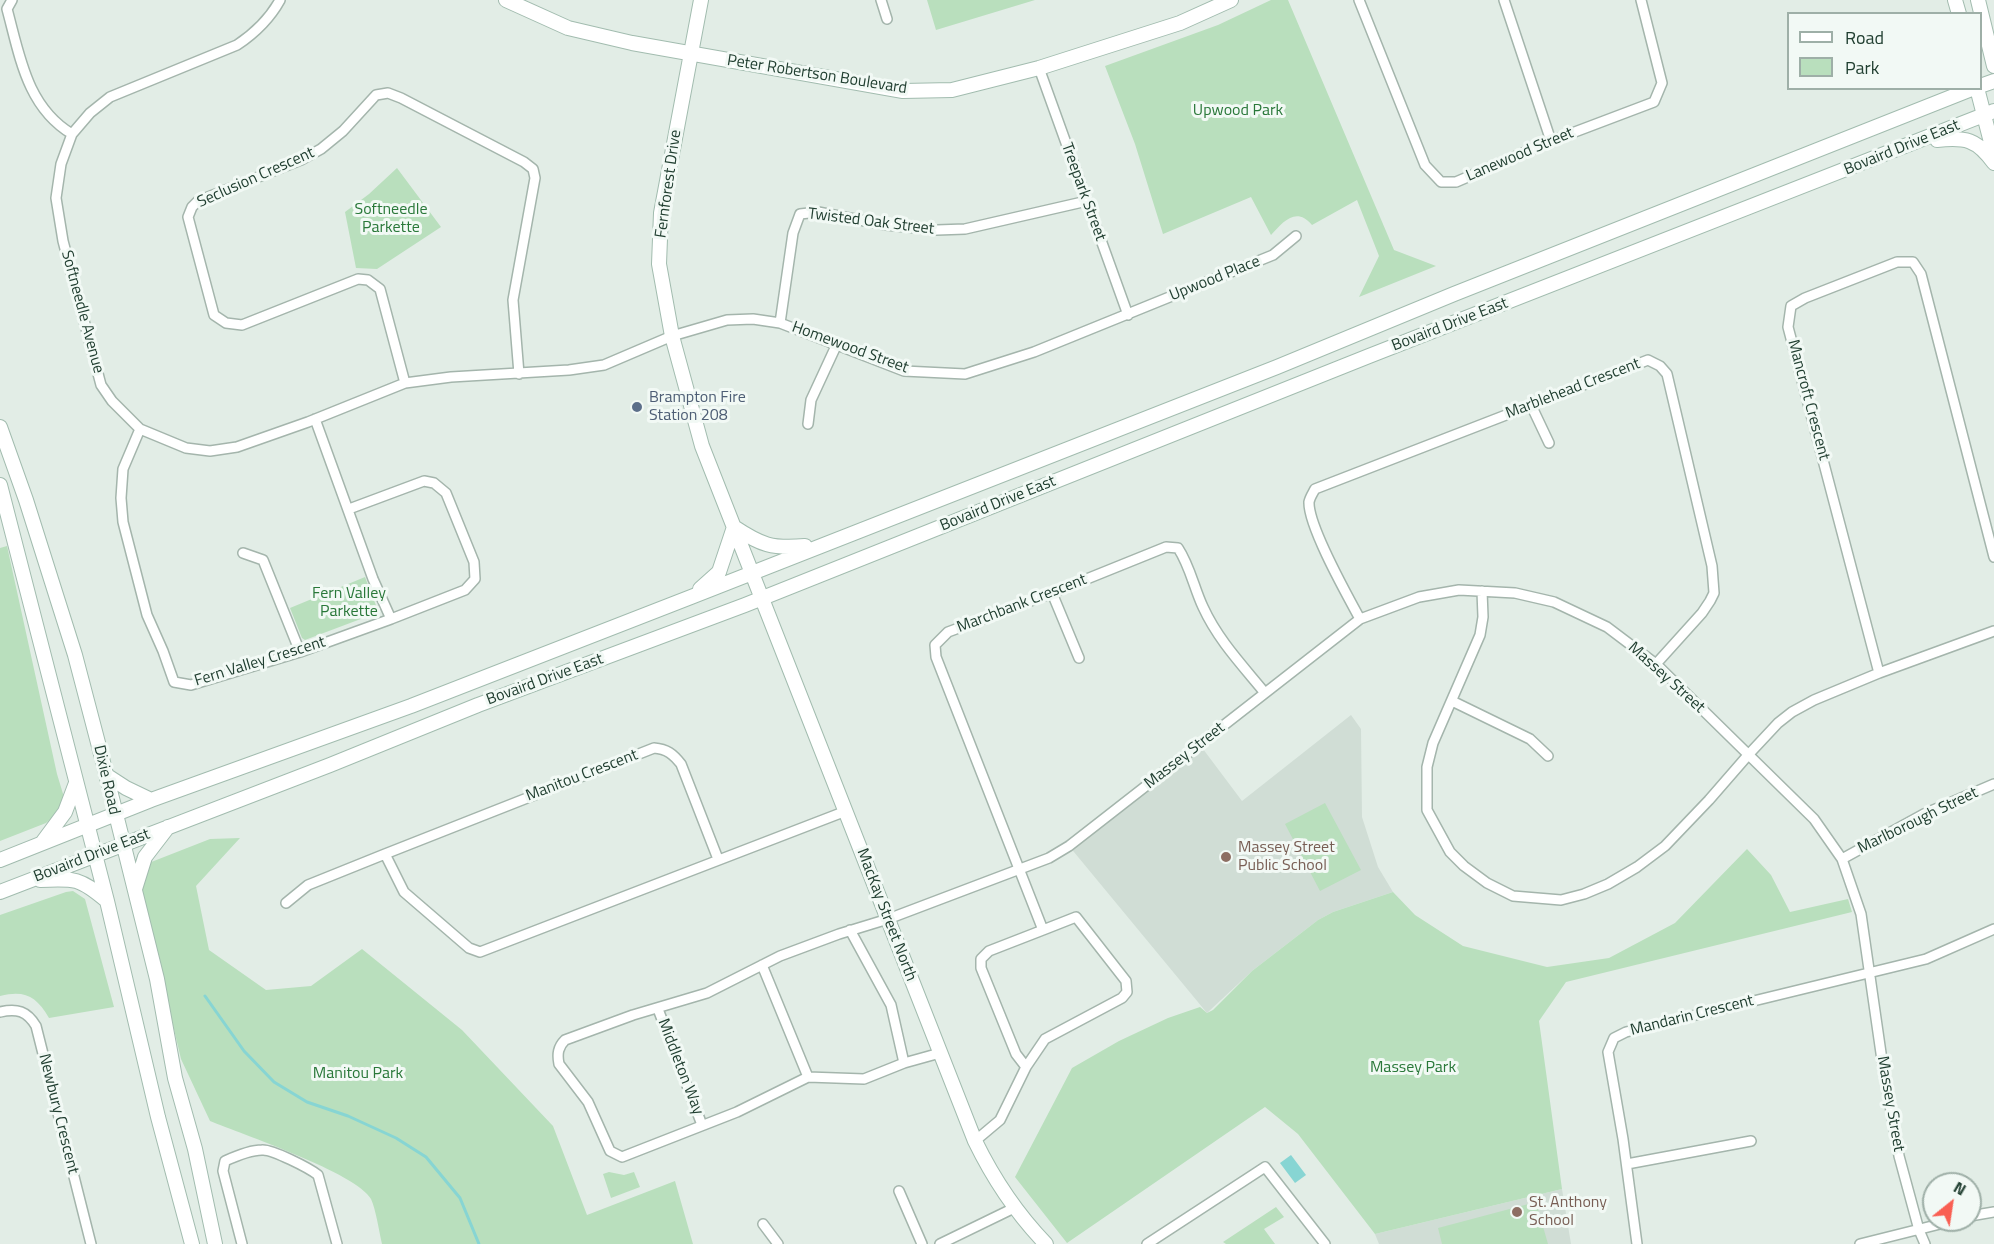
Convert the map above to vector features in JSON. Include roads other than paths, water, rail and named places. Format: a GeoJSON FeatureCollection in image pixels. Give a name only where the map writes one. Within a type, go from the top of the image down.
{"type":"FeatureCollection","features":[{"type":"Feature","properties":{"kind":"main road","name":"Peter Robertson Boulevard"},"geometry":{"type":"LineString","coordinates":[[506,0],[568,28],[690,55],[903,91],[952,90],[1039,68],[1180,23],[1231,0]]}},
{"type":"Feature","properties":{"kind":"main road","name":"Fernforest Drive"},"geometry":{"type":"LineString","coordinates":[[701,0],[661,213],[659,264],[672,336],[702,446],[750,572]]}},
{"type":"Feature","properties":{"kind":"main road"},"geometry":{"type":"LineString","coordinates":[[1982,15],[1994,66]]}},
{"type":"Feature","properties":{"kind":"main road"},"geometry":{"type":"LineString","coordinates":[[1985,27],[1994,42]]}},
{"type":"Feature","properties":{"kind":"main road","name":"Bovaird Drive East"},"geometry":{"type":"LineString","coordinates":[[0,860],[151,800],[411,706],[691,597],[1972,90]]}},
{"type":"Feature","properties":{"kind":"main road"},"geometry":{"type":"LineString","coordinates":[[1978,90],[1989,113],[1994,154]]}},
{"type":"Feature","properties":{"kind":"main road","name":"Bovaird Drive East"},"geometry":{"type":"LineString","coordinates":[[0,892],[122,843],[341,761],[478,705],[760,599],[1989,113]]}},
{"type":"Feature","properties":{"kind":"main road"},"geometry":{"type":"LineString","coordinates":[[1920,141],[1966,139],[1985,151],[1994,163]]}},
{"type":"Feature","properties":{"kind":"main road","name":"Dixie Road"},"geometry":{"type":"LineString","coordinates":[[0,427],[26,500],[75,655],[157,979],[175,1078],[195,1149],[215,1244]]}},
{"type":"Feature","properties":{"kind":"main road","name":"Dixie Road"},"geometry":{"type":"LineString","coordinates":[[0,485],[106,901],[158,1117],[192,1244]]}},
{"type":"Feature","properties":{"kind":"main road"},"geometry":{"type":"LineString","coordinates":[[6,507],[26,500]]}},
{"type":"Feature","properties":{"kind":"main road"},"geometry":{"type":"LineString","coordinates":[[691,597],[719,572],[734,527],[752,539],[770,546],[784,548],[822,544]]}},
{"type":"Feature","properties":{"kind":"main road","name":"MacKay Street North"},"geometry":{"type":"LineString","coordinates":[[750,572],[975,1142],[987,1167],[1014,1208],[1046,1244]]}},
{"type":"Feature","properties":{"kind":"main road"},"geometry":{"type":"LineString","coordinates":[[106,775],[151,800]]}},
{"type":"Feature","properties":{"kind":"main road"},"geometry":{"type":"LineString","coordinates":[[40,844],[52,832],[65,812],[76,783]]}},
{"type":"Feature","properties":{"kind":"main road"},"geometry":{"type":"LineString","coordinates":[[135,891],[145,857],[169,825]]}},
{"type":"Feature","properties":{"kind":"main road"},"geometry":{"type":"LineString","coordinates":[[29,880],[81,881],[106,901]]}},
{"type":"Feature","properties":{"kind":"street"},"geometry":{"type":"LineString","coordinates":[[12,0],[7,9],[24,74],[43,110],[57,125],[72,134]]}},
{"type":"Feature","properties":{"kind":"street","name":"Softneedle Avenue"},"geometry":{"type":"LineString","coordinates":[[279,0],[270,17],[252,35],[237,45],[110,97],[90,113],[72,134],[61,164],[56,198],[63,241],[101,385],[112,401],[140,429],[186,448],[210,451],[237,447],[405,383],[451,377],[519,374],[604,365],[672,336]]}},
{"type":"Feature","properties":{"kind":"street"},"geometry":{"type":"LineString","coordinates":[[881,0],[887,19]]}},
{"type":"Feature","properties":{"kind":"street","name":"Lanewood Street"},"geometry":{"type":"LineString","coordinates":[[1359,0],[1425,165],[1441,182],[1456,182],[1551,141],[1654,102],[1662,83],[1641,0]]}},
{"type":"Feature","properties":{"kind":"street"},"geometry":{"type":"LineString","coordinates":[[1504,0],[1551,141]]}},
{"type":"Feature","properties":{"kind":"street","name":"Treepark Street"},"geometry":{"type":"LineString","coordinates":[[1039,68],[1128,315]]}},
{"type":"Feature","properties":{"kind":"street","name":"Seclusion Crescent"},"geometry":{"type":"LineString","coordinates":[[405,383],[380,289],[368,280],[358,279],[242,325],[226,323],[214,315],[188,217],[192,207],[198,201],[301,160],[321,149],[343,131],[376,95],[388,93],[513,156],[533,169],[535,178],[513,300],[519,374]]}},
{"type":"Feature","properties":{"kind":"street","name":"Twisted Oak Street"},"geometry":{"type":"LineString","coordinates":[[780,323],[793,233],[800,214],[818,212],[886,225],[956,230],[1087,201]]}},
{"type":"Feature","properties":{"kind":"street","name":"Upwood Place"},"geometry":{"type":"LineString","coordinates":[[1128,315],[1273,255],[1296,236]]}},
{"type":"Feature","properties":{"kind":"street","name":"Mancroft Crescent"},"geometry":{"type":"LineString","coordinates":[[1879,673],[1788,327],[1791,306],[1805,298],[1897,262],[1913,262],[1922,274],[1994,557]]}},
{"type":"Feature","properties":{"kind":"street","name":"Homewood Street"},"geometry":{"type":"LineString","coordinates":[[672,336],[727,320],[753,319],[780,323],[904,371],[965,374],[1034,352],[1128,315]]}},
{"type":"Feature","properties":{"kind":"street"},"geometry":{"type":"LineString","coordinates":[[808,424],[811,400],[836,346]]}},
{"type":"Feature","properties":{"kind":"street","name":"Marblehead Crescent"},"geometry":{"type":"LineString","coordinates":[[1360,619],[1335,573],[1310,514],[1309,500],[1315,489],[1648,360],[1660,366],[1667,374],[1712,566],[1714,593],[1702,614],[1656,664]]}},
{"type":"Feature","properties":{"kind":"street"},"geometry":{"type":"LineString","coordinates":[[1531,405],[1548,443]]}},
{"type":"Feature","properties":{"kind":"street"},"geometry":{"type":"LineString","coordinates":[[315,419],[373,579],[391,619]]}},
{"type":"Feature","properties":{"kind":"street","name":"Fern Valley Crescent"},"geometry":{"type":"LineString","coordinates":[[140,429],[123,469],[121,498],[123,522],[147,615],[174,682],[191,684],[300,652],[465,590],[475,579],[474,562],[446,493],[434,483],[424,481],[349,509]]}},
{"type":"Feature","properties":{"kind":"street","name":"Marchbank Crescent"},"geometry":{"type":"LineString","coordinates":[[1018,870],[936,657],[935,645],[948,632],[1166,547],[1178,548],[1184,556],[1203,607],[1219,637],[1265,693]]}},
{"type":"Feature","properties":{"kind":"street"},"geometry":{"type":"LineString","coordinates":[[243,553],[263,560],[300,652]]}},
{"type":"Feature","properties":{"kind":"street","name":"Massey Street"},"geometry":{"type":"LineString","coordinates":[[888,919],[1049,858],[1069,846],[1360,619],[1419,597],[1459,590],[1515,593],[1554,602],[1607,627],[1656,664],[1814,819],[1842,859],[1861,914],[1882,1060],[1899,1156],[1925,1244]]}},
{"type":"Feature","properties":{"kind":"street"},"geometry":{"type":"LineString","coordinates":[[1482,591],[1483,618],[1480,635],[1433,743],[1427,767],[1427,810],[1450,852],[1487,883],[1513,896],[1561,900],[1608,884],[1637,867],[1665,846],[1778,723],[1792,712],[1814,700],[1879,673],[1994,631]]}},
{"type":"Feature","properties":{"kind":"street"},"geometry":{"type":"LineString","coordinates":[[1052,593],[1079,657]]}},
{"type":"Feature","properties":{"kind":"street"},"geometry":{"type":"LineString","coordinates":[[1452,701],[1530,739],[1548,756]]}},
{"type":"Feature","properties":{"kind":"street","name":"Manitou Crescent"},"geometry":{"type":"LineString","coordinates":[[286,903],[308,885],[654,748],[663,749],[674,755],[681,764],[718,859]]}},
{"type":"Feature","properties":{"kind":"street","name":"Marlborough Street"},"geometry":{"type":"LineString","coordinates":[[1842,859],[1924,814],[1994,784]]}},
{"type":"Feature","properties":{"kind":"street"},"geometry":{"type":"LineString","coordinates":[[385,854],[404,892],[470,948],[480,952],[846,811]]}},
{"type":"Feature","properties":{"kind":"street"},"geometry":{"type":"LineString","coordinates":[[1018,870],[1043,930]]}},
{"type":"Feature","properties":{"kind":"street"},"geometry":{"type":"LineString","coordinates":[[975,1142],[1000,1120],[1026,1067],[1045,1039],[1122,998],[1127,992],[1125,981],[1076,917],[989,951],[981,959],[981,968],[1016,1054],[1026,1067]]}},
{"type":"Feature","properties":{"kind":"street","name":"Middleton Way"},"geometry":{"type":"LineString","coordinates":[[808,1077],[765,1100],[630,1155],[616,1155],[610,1151],[588,1102],[559,1064],[558,1051],[565,1040],[633,1015],[707,993],[780,956],[850,930],[888,919]]}},
{"type":"Feature","properties":{"kind":"street"},"geometry":{"type":"LineString","coordinates":[[1870,973],[1926,958],[1994,929]]}},
{"type":"Feature","properties":{"kind":"street"},"geometry":{"type":"LineString","coordinates":[[850,930],[891,1005],[904,1063]]}},
{"type":"Feature","properties":{"kind":"street"},"geometry":{"type":"LineString","coordinates":[[762,965],[808,1077],[864,1079],[904,1063],[940,1053]]}},
{"type":"Feature","properties":{"kind":"street","name":"Mandarin Crescent"},"geometry":{"type":"LineString","coordinates":[[1637,1244],[1627,1164],[1608,1052],[1614,1038],[1626,1032],[1870,973]]}},
{"type":"Feature","properties":{"kind":"street","name":"Middleton Way"},"geometry":{"type":"LineString","coordinates":[[658,1009],[702,1125]]}},
{"type":"Feature","properties":{"kind":"street","name":"Newbury Crescent"},"geometry":{"type":"LineString","coordinates":[[0,1012],[19,1010],[30,1016],[36,1026],[91,1244]]}},
{"type":"Feature","properties":{"kind":"street"},"geometry":{"type":"LineString","coordinates":[[1627,1164],[1751,1141]]}},
{"type":"Feature","properties":{"kind":"street"},"geometry":{"type":"LineString","coordinates":[[242,1244],[222,1171],[225,1161],[235,1156],[264,1149],[309,1168],[318,1175],[337,1244]]}},
{"type":"Feature","properties":{"kind":"street"},"geometry":{"type":"LineString","coordinates":[[1153,1243],[1265,1167],[1325,1244]]}},
{"type":"Feature","properties":{"kind":"street"},"geometry":{"type":"LineString","coordinates":[[899,1191],[922,1244]]}},
{"type":"Feature","properties":{"kind":"street"},"geometry":{"type":"LineString","coordinates":[[940,1244],[1014,1208]]}},
{"type":"Feature","properties":{"kind":"street"},"geometry":{"type":"LineString","coordinates":[[763,1224],[778,1244]]}},
{"type":"Feature","properties":{"kind":"street"},"geometry":{"type":"LineString","coordinates":[[1860,1244],[1922,1229]]}},
{"type":"Feature","properties":{"kind":"water"},"geometry":{"type":"Polygon","coordinates":[[[1291,1155],[1306,1175],[1295,1183],[1280,1163],[1291,1155]]]}},
{"type":"Feature","properties":{"kind":"waterway"},"geometry":{"type":"LineString","coordinates":[[205,996],[244,1051],[274,1082],[307,1102],[348,1116],[396,1138],[426,1157],[460,1198],[479,1244]]}},
{"type":"Feature","properties":{"kind":"place","name":"Brampton Fire Station 208"},"geometry":{"type":"Point","coordinates":[637,407]}},
{"type":"Feature","properties":{"kind":"place","name":"Massey Street Public School"},"geometry":{"type":"Point","coordinates":[1226,857]}},
{"type":"Feature","properties":{"kind":"place","name":"St. Anthony School"},"geometry":{"type":"Point","coordinates":[1517,1212]}},
{"type":"Feature","properties":{"kind":"park label","name":"Upwood Park"},"geometry":{"type":"Point","coordinates":[1238,111]}},
{"type":"Feature","properties":{"kind":"park label","name":"Softneedle Parkette"},"geometry":{"type":"Point","coordinates":[391,219]}},
{"type":"Feature","properties":{"kind":"park label","name":"Fern Valley Parkette"},"geometry":{"type":"Point","coordinates":[349,603]}},
{"type":"Feature","properties":{"kind":"park label","name":"Massey Park"},"geometry":{"type":"Point","coordinates":[1413,1068]}},
{"type":"Feature","properties":{"kind":"park label","name":"Manitou Park"},"geometry":{"type":"Point","coordinates":[358,1074]}}]}
